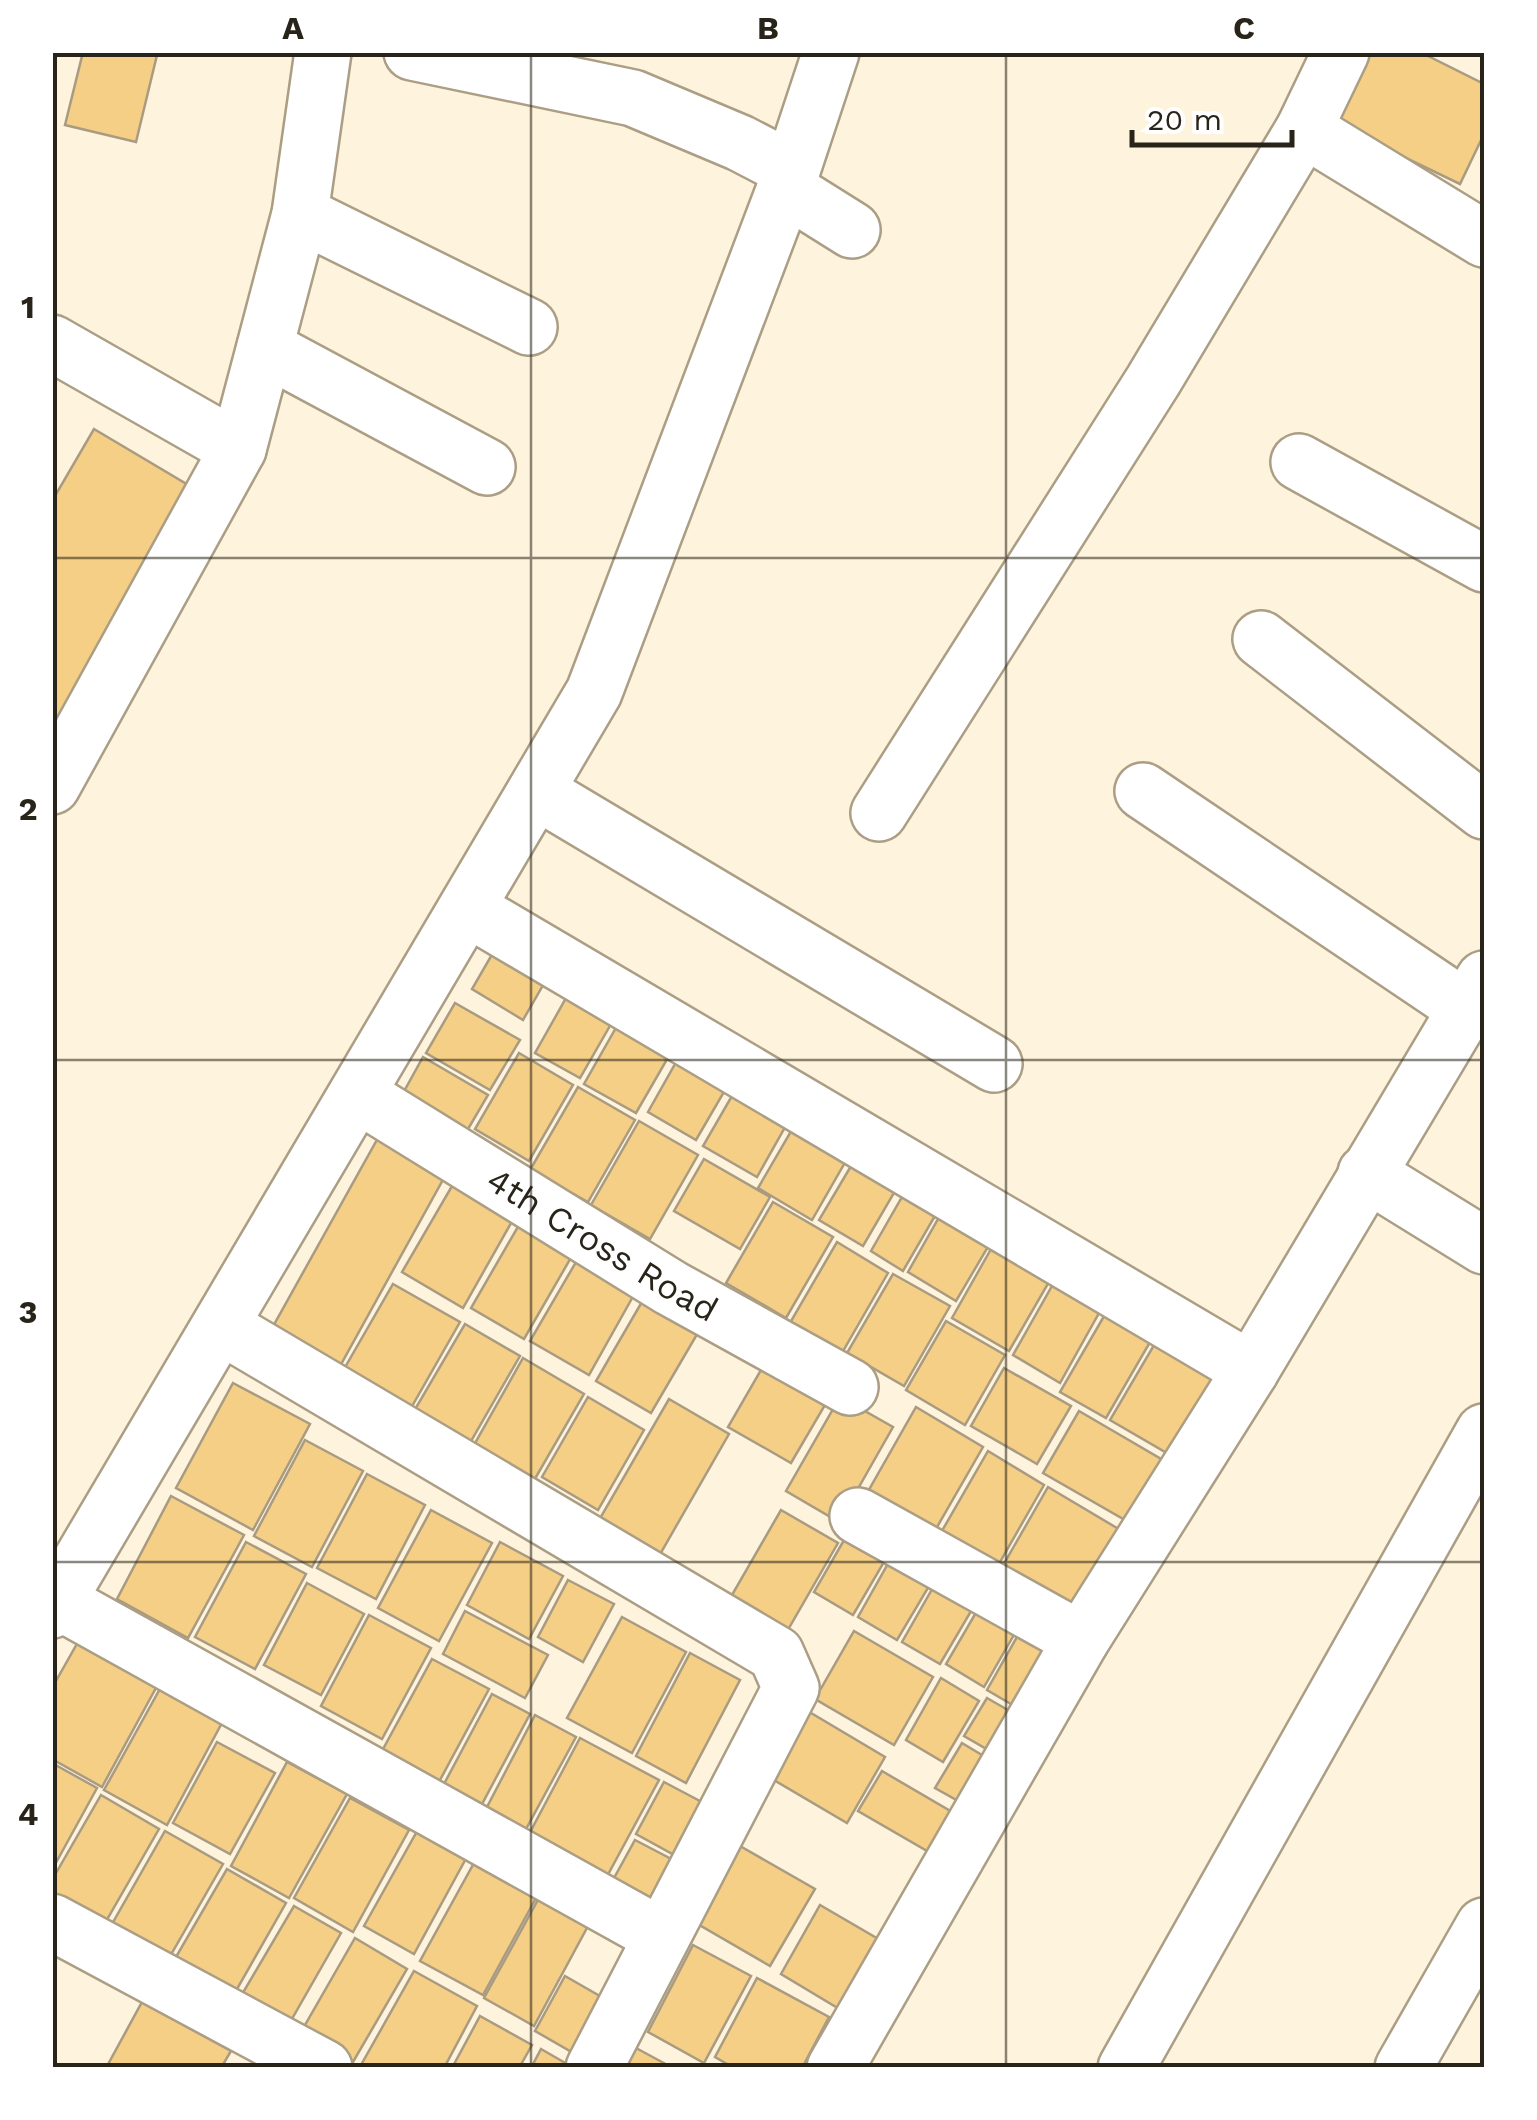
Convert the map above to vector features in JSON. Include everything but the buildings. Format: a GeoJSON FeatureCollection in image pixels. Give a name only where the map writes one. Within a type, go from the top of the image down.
{"type":"FeatureCollection","features":[{"type":"Feature","properties":{"kind":"street"},"geometry":{"type":"LineString","coordinates":[[52,786],[238,450],[300,214],[323,52]]}},
{"type":"Feature","properties":{"kind":"street"},"geometry":{"type":"LineString","coordinates":[[412,52],[632,98],[740,142],[852,230]]}},
{"type":"Feature","properties":{"kind":"street"},"geometry":{"type":"LineString","coordinates":[[661,1936],[55,1606],[594,692],[788,179],[831,52]]}},
{"type":"Feature","properties":{"kind":"street"},"geometry":{"type":"LineString","coordinates":[[879,813],[1153,381],[1304,129],[1341,52]]}},
{"type":"Feature","properties":{"kind":"street"},"geometry":{"type":"LineString","coordinates":[[1304,129],[1484,239]]}},
{"type":"Feature","properties":{"kind":"street"},"geometry":{"type":"LineString","coordinates":[[300,214],[529,327]]}},
{"type":"Feature","properties":{"kind":"street"},"geometry":{"type":"LineString","coordinates":[[52,343],[238,450]]}},
{"type":"Feature","properties":{"kind":"street"},"geometry":{"type":"LineString","coordinates":[[265,348],[487,467]]}},
{"type":"Feature","properties":{"kind":"street"},"geometry":{"type":"LineString","coordinates":[[1298,462],[1484,564]]}},
{"type":"Feature","properties":{"kind":"street"},"geometry":{"type":"LineString","coordinates":[[1261,638],[1484,811]]}},
{"type":"Feature","properties":{"kind":"street"},"geometry":{"type":"LineString","coordinates":[[536,791],[994,1064]]}},
{"type":"Feature","properties":{"kind":"street"},"geometry":{"type":"LineString","coordinates":[[835,2068],[1081,1640],[1251,1370],[1475,994],[1143,792]]}},
{"type":"Feature","properties":{"kind":"street"},"geometry":{"type":"LineString","coordinates":[[467,908],[1251,1370]]}},
{"type":"Feature","properties":{"kind":"street","name":"4th Cross Road"},"geometry":{"type":"LineString","coordinates":[[357,1094],[671,1288],[850,1388]]}},
{"type":"Feature","properties":{"kind":"street"},"geometry":{"type":"LineString","coordinates":[[1366,1174],[1484,1246]]}},
{"type":"Feature","properties":{"kind":"street"},"geometry":{"type":"LineString","coordinates":[[220,1326],[776,1654],[791,1688],[594,2068]]}},
{"type":"Feature","properties":{"kind":"street"},"geometry":{"type":"LineString","coordinates":[[1126,2068],[1484,1432]]}},
{"type":"Feature","properties":{"kind":"street"},"geometry":{"type":"LineString","coordinates":[[858,1516],[1081,1640]]}},
{"type":"Feature","properties":{"kind":"street"},"geometry":{"type":"LineString","coordinates":[[52,1922],[324,2068]]}},
{"type":"Feature","properties":{"kind":"street"},"geometry":{"type":"LineString","coordinates":[[1403,2068],[1484,1926]]}}]}
